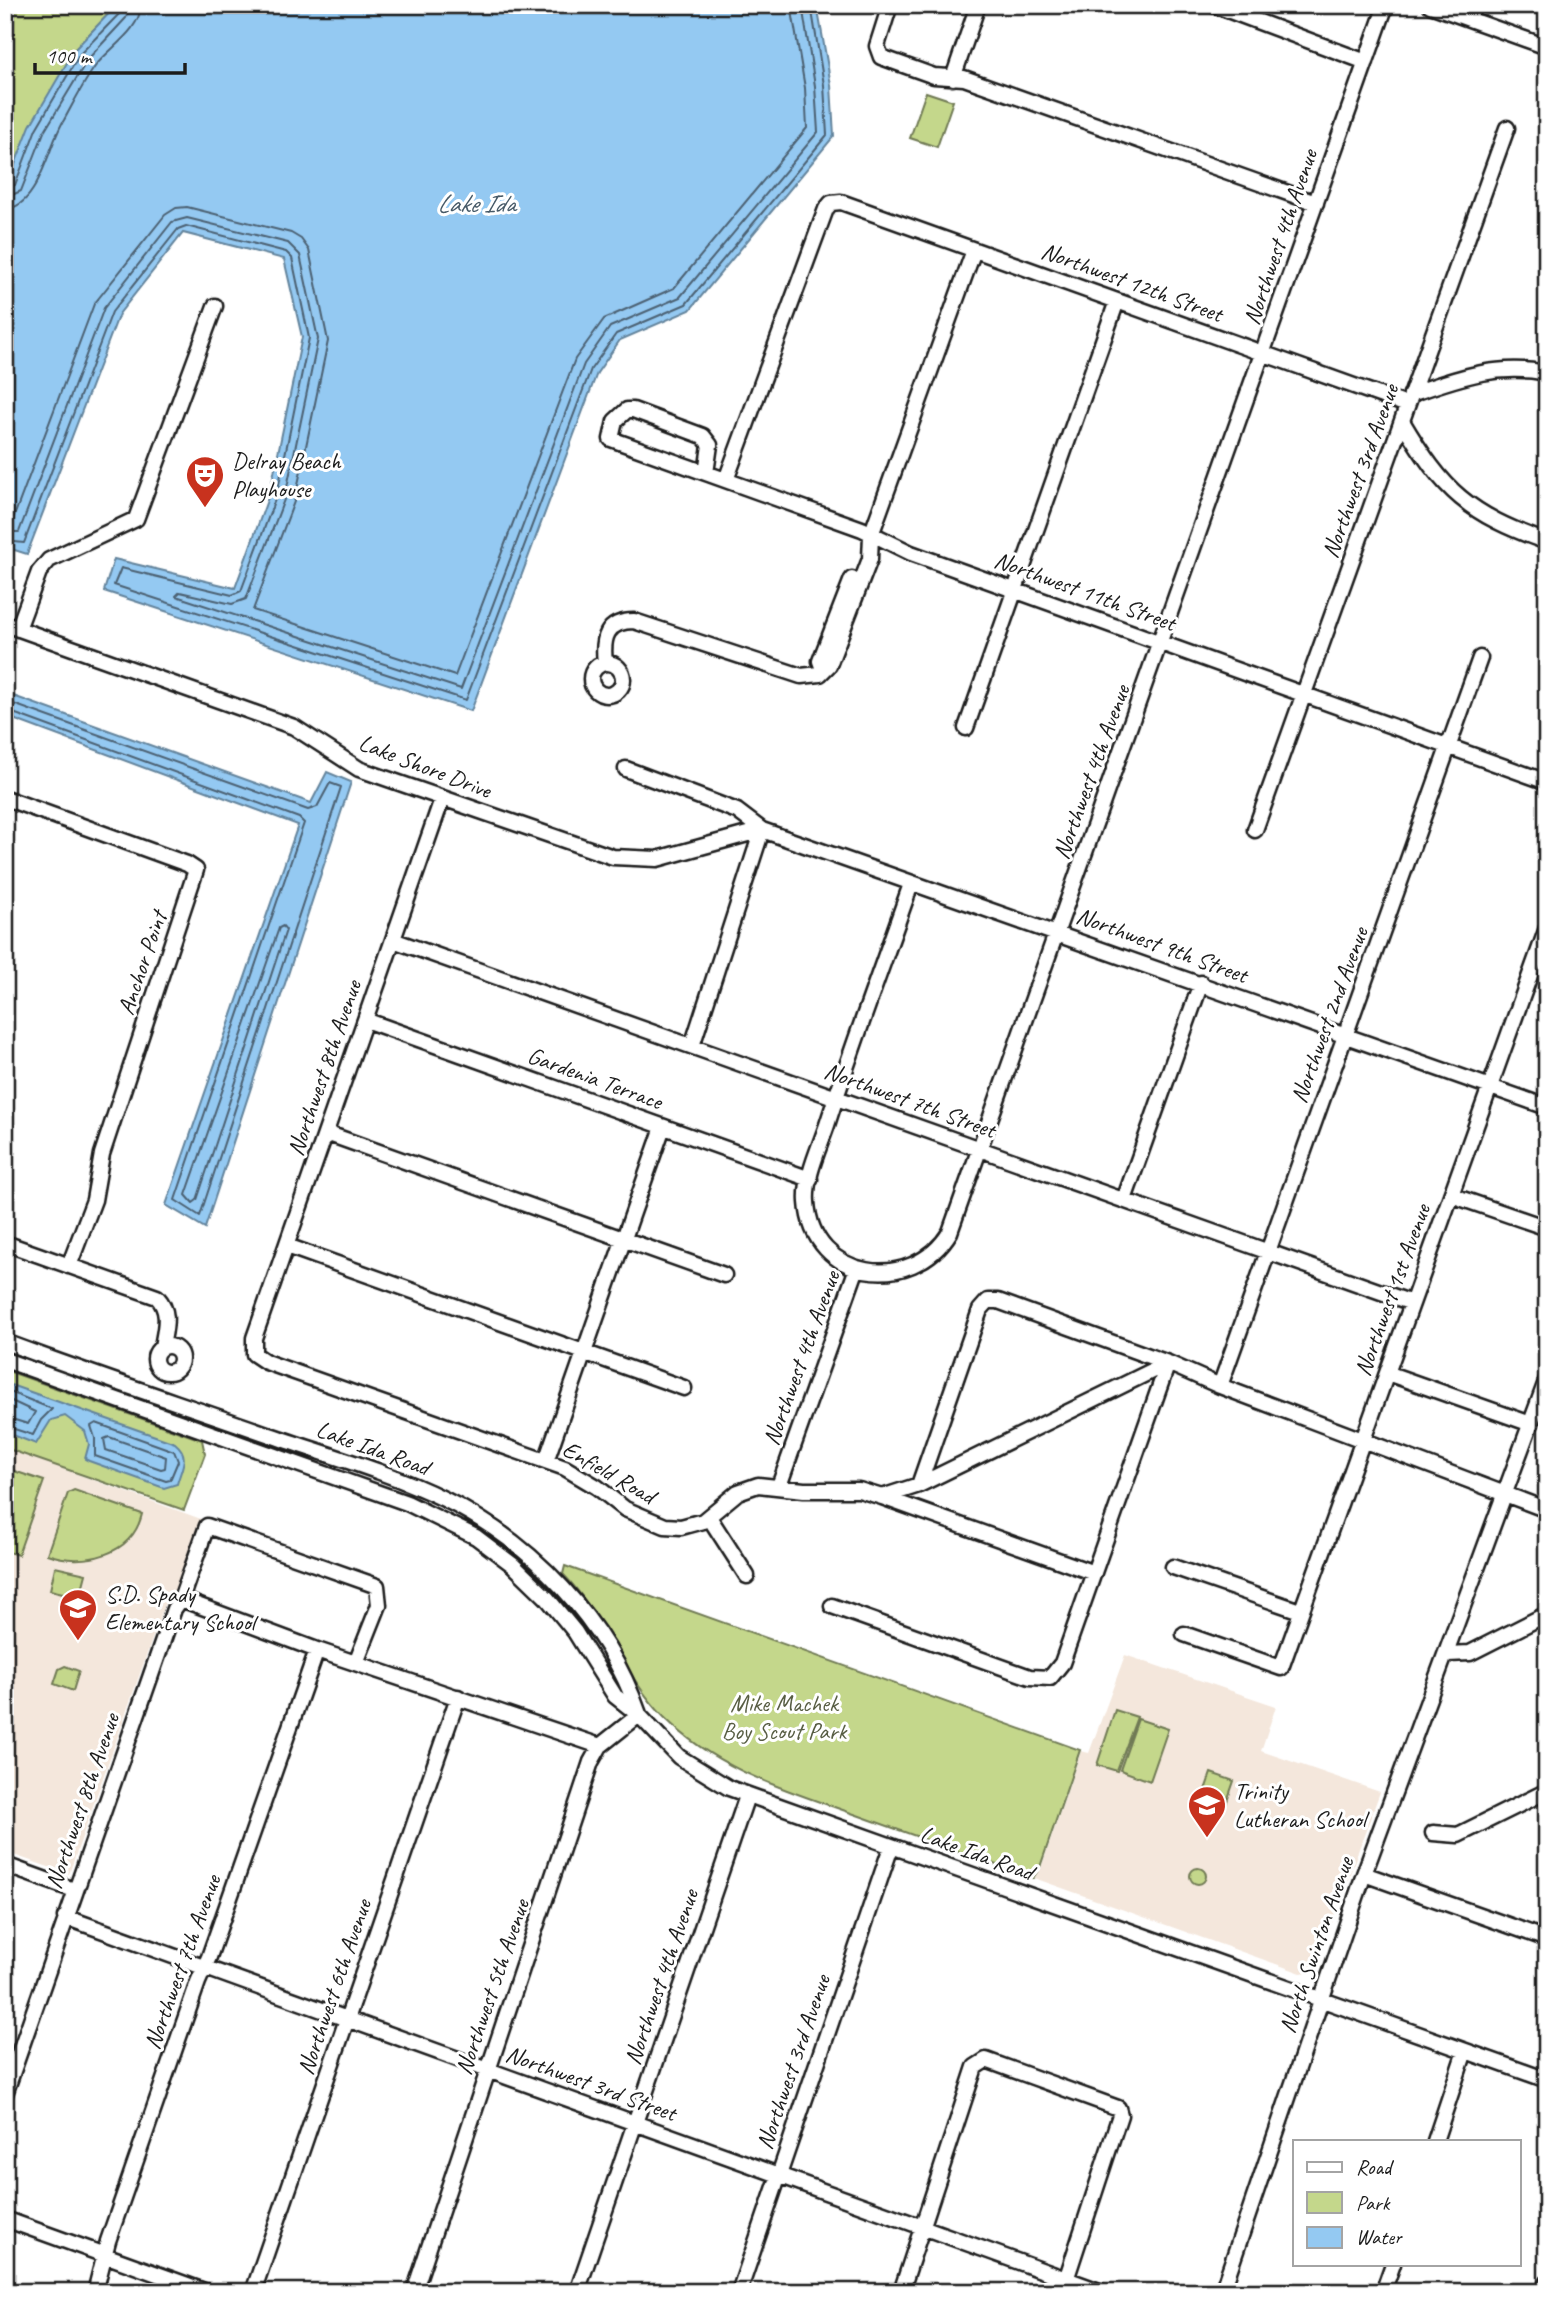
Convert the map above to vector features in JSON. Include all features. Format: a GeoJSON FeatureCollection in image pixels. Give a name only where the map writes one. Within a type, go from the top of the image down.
{"type":"FeatureCollection","features":[{"type":"Feature","properties":{"kind":"street"},"geometry":{"type":"LineString","coordinates":[[890,5],[877,46],[881,57],[933,76],[974,82],[1316,203]]}},
{"type":"Feature","properties":{"kind":"street"},"geometry":{"type":"LineString","coordinates":[[953,78],[978,5]]}},
{"type":"Feature","properties":{"kind":"street"},"geometry":{"type":"LineString","coordinates":[[1214,5],[1252,12],[1366,62]]}},
{"type":"Feature","properties":{"kind":"street","name":"Northwest 4th Avenue"},"geometry":{"type":"LineString","coordinates":[[779,1486],[857,1268],[880,1273],[901,1270],[922,1262],[936,1251],[950,1231],[1386,5]]}},
{"type":"Feature","properties":{"kind":"street"},"geometry":{"type":"LineString","coordinates":[[1430,5],[1547,47]]}},
{"type":"Feature","properties":{"kind":"street","name":"Northwest 3rd Avenue"},"geometry":{"type":"LineString","coordinates":[[1255,830],[1507,128]]}},
{"type":"Feature","properties":{"kind":"street","name":"Northwest 12th Street"},"geometry":{"type":"LineString","coordinates":[[726,480],[826,209],[831,203],[841,202],[1263,353],[1409,400]]}},
{"type":"Feature","properties":{"kind":"street"},"geometry":{"type":"LineString","coordinates":[[605,663],[602,643],[609,628],[619,621],[634,621],[801,676],[820,674],[829,665],[870,559],[870,542],[974,250]]}},
{"type":"Feature","properties":{"kind":"street"},"geometry":{"type":"LineString","coordinates":[[966,728],[1117,301]]}},
{"type":"Feature","properties":{"kind":"street"},"geometry":{"type":"LineString","coordinates":[[12,626],[39,572],[49,560],[136,519],[215,306]]}},
{"type":"Feature","properties":{"kind":"street"},"geometry":{"type":"LineString","coordinates":[[1409,400],[1478,372],[1516,369],[1547,373]]}},
{"type":"Feature","properties":{"kind":"street","name":"Northwest 11th Street"},"geometry":{"type":"LineString","coordinates":[[706,473],[710,445],[703,436],[641,413],[627,410],[619,415],[611,439],[706,473],[726,480],[870,542],[1015,590],[1547,782]]}},
{"type":"Feature","properties":{"kind":"street"},"geometry":{"type":"LineString","coordinates":[[1402,421],[1431,467],[1455,495],[1486,518],[1547,542]]}},
{"type":"Feature","properties":{"kind":"street","name":"Lake Shore Drive"},"geometry":{"type":"LineString","coordinates":[[12,626],[294,727],[359,769],[621,858],[657,859],[762,830]]}},
{"type":"Feature","properties":{"kind":"street","name":"Northwest 2nd Avenue"},"geometry":{"type":"LineString","coordinates":[[1220,1386],[1480,658]]}},
{"type":"Feature","properties":{"kind":"street","name":"Northwest 9th Street"},"geometry":{"type":"LineString","coordinates":[[626,769],[737,811],[762,830],[1547,1107]]}},
{"type":"Feature","properties":{"kind":"street","name":"Anchor Point"},"geometry":{"type":"LineString","coordinates":[[5,799],[187,864],[196,870],[102,1154],[94,1200],[69,1266]]}},
{"type":"Feature","properties":{"kind":"street","name":"Northwest 8th Avenue"},"geometry":{"type":"LineString","coordinates":[[254,1354],[254,1338],[442,799]]}},
{"type":"Feature","properties":{"kind":"street"},"geometry":{"type":"LineString","coordinates":[[692,1046],[762,830]]}},
{"type":"Feature","properties":{"kind":"street"},"geometry":{"type":"LineString","coordinates":[[857,1268],[835,1257],[814,1231],[807,1200],[810,1179],[836,1098],[911,884]]}},
{"type":"Feature","properties":{"kind":"street","name":"Northwest 1st Avenue"},"geometry":{"type":"LineString","coordinates":[[1184,1634],[1281,1668],[1547,928]]}},
{"type":"Feature","properties":{"kind":"street","name":"Northwest 7th Street"},"geometry":{"type":"LineString","coordinates":[[393,940],[1412,1303]]}},
{"type":"Feature","properties":{"kind":"street"},"geometry":{"type":"LineString","coordinates":[[1124,1200],[1201,983]]}},
{"type":"Feature","properties":{"kind":"street","name":"Gardenia Terrace"},"geometry":{"type":"LineString","coordinates":[[365,1020],[810,1179]]}},
{"type":"Feature","properties":{"kind":"street"},"geometry":{"type":"LineString","coordinates":[[546,1461],[663,1127]]}},
{"type":"Feature","properties":{"kind":"street"},"geometry":{"type":"LineString","coordinates":[[326,1133],[724,1275]]}},
{"type":"Feature","properties":{"kind":"street"},"geometry":{"type":"LineString","coordinates":[[1451,1195],[1547,1228]]}},
{"type":"Feature","properties":{"kind":"street"},"geometry":{"type":"LineString","coordinates":[[5,1243],[157,1297],[165,1305],[167,1317],[162,1347]]}},
{"type":"Feature","properties":{"kind":"street"},"geometry":{"type":"LineString","coordinates":[[286,1246],[684,1388]]}},
{"type":"Feature","properties":{"kind":"street"},"geometry":{"type":"LineString","coordinates":[[919,1485],[980,1310],[989,1301],[998,1301],[1168,1363],[1220,1386],[1547,1510]]}},
{"type":"Feature","properties":{"kind":"street","name":"Lake Ida Road"},"geometry":{"type":"LineString","coordinates":[[5,1342],[414,1487],[485,1522],[523,1550],[561,1586],[590,1623],[616,1664],[629,1686],[639,1715]]}},
{"type":"Feature","properties":{"kind":"street","name":"Enfield Road"},"geometry":{"type":"LineString","coordinates":[[254,1354],[267,1362],[582,1476],[625,1509],[658,1525],[688,1525],[709,1517],[744,1489],[758,1485],[804,1490],[859,1490],[882,1497],[919,1485],[1168,1363]]}},
{"type":"Feature","properties":{"kind":"street","name":"Lake Ida Road"},"geometry":{"type":"LineString","coordinates":[[5,1360],[407,1503],[476,1537],[531,1581],[575,1632],[615,1696],[639,1715],[658,1737],[691,1766],[747,1796],[1547,2080]]}},
{"type":"Feature","properties":{"kind":"street"},"geometry":{"type":"LineString","coordinates":[[832,1606],[1030,1677],[1050,1678],[1062,1663],[1168,1363]]}},
{"type":"Feature","properties":{"kind":"street"},"geometry":{"type":"LineString","coordinates":[[1387,1373],[1531,1424]]}},
{"type":"Feature","properties":{"kind":"street","name":"North Swinton Avenue"},"geometry":{"type":"LineString","coordinates":[[1222,2292],[1364,1874],[1448,1654],[1547,1379]]}},
{"type":"Feature","properties":{"kind":"street"},"geometry":{"type":"LineString","coordinates":[[221,1437],[251,1428]]}},
{"type":"Feature","properties":{"kind":"street"},"geometry":{"type":"LineString","coordinates":[[407,1503],[414,1487]]}},
{"type":"Feature","properties":{"kind":"street"},"geometry":{"type":"LineString","coordinates":[[882,1497],[1094,1573]]}},
{"type":"Feature","properties":{"kind":"street"},"geometry":{"type":"LineString","coordinates":[[709,1517],[747,1577]]}},
{"type":"Feature","properties":{"kind":"street","name":"Northwest 8th Avenue"},"geometry":{"type":"LineString","coordinates":[[5,2094],[74,1890],[174,1609],[181,1599],[207,1526],[377,1586],[379,1605],[356,1663]]}},
{"type":"Feature","properties":{"kind":"street"},"geometry":{"type":"LineString","coordinates":[[1173,1567],[1300,1611]]}},
{"type":"Feature","properties":{"kind":"street"},"geometry":{"type":"LineString","coordinates":[[181,1599],[317,1650],[600,1746]]}},
{"type":"Feature","properties":{"kind":"street"},"geometry":{"type":"LineString","coordinates":[[1448,1654],[1469,1653],[1547,1615]]}},
{"type":"Feature","properties":{"kind":"street","name":"Northwest 7th Avenue"},"geometry":{"type":"LineString","coordinates":[[94,2292],[317,1650]]}},
{"type":"Feature","properties":{"kind":"street","name":"Northwest 6th Avenue"},"geometry":{"type":"LineString","coordinates":[[253,2292],[458,1697]]}},
{"type":"Feature","properties":{"kind":"street","name":"Northwest 5th Avenue"},"geometry":{"type":"LineString","coordinates":[[414,2292],[591,1762],[600,1746],[639,1715]]}},
{"type":"Feature","properties":{"kind":"street"},"geometry":{"type":"LineString","coordinates":[[1433,1833],[1458,1835],[1547,1791]]}},
{"type":"Feature","properties":{"kind":"street","name":"Northwest 4th Avenue"},"geometry":{"type":"LineString","coordinates":[[577,2292],[747,1796]]}},
{"type":"Feature","properties":{"kind":"street","name":"Northwest 3rd Avenue"},"geometry":{"type":"LineString","coordinates":[[738,2292],[891,1847]]}},
{"type":"Feature","properties":{"kind":"street"},"geometry":{"type":"LineString","coordinates":[[5,1865],[74,1890]]}},
{"type":"Feature","properties":{"kind":"street"},"geometry":{"type":"LineString","coordinates":[[1364,1874],[1547,1939]]}},
{"type":"Feature","properties":{"kind":"street","name":"Northwest 3rd Street"},"geometry":{"type":"LineString","coordinates":[[65,1917],[923,2228],[1064,2285],[1102,2292]]}},
{"type":"Feature","properties":{"kind":"street"},"geometry":{"type":"LineString","coordinates":[[1434,2140],[1465,2051]]}},
{"type":"Feature","properties":{"kind":"street"},"geometry":{"type":"LineString","coordinates":[[901,2292],[979,2062],[986,2060],[1112,2104],[1120,2115],[1064,2285]]}},
{"type":"Feature","properties":{"kind":"street"},"geometry":{"type":"LineString","coordinates":[[5,2219],[207,2292]]}},
{"type":"Feature","properties":{"kind":"street"},"geometry":{"type":"LineString","coordinates":[[1383,2292],[1392,2266]]}},
{"type":"Feature","properties":{"kind":"street"},"geometry":{"type":"LineString","coordinates":[[1543,2292],[1547,2282]]}},
{"type":"Feature","properties":{"kind":"shaded area","name":"S.D. Spady Elementary School"},"geometry":{"type":"Polygon","coordinates":[[[5,1448],[201,1519],[181,1584],[165,1603],[69,1874],[5,1852],[5,1448]]]}},
{"type":"Feature","properties":{"kind":"shaded area","name":"Trinity Lutheran School"},"geometry":{"type":"Polygon","coordinates":[[[1125,1655],[1276,1706],[1261,1751],[1380,1792],[1314,1971],[1301,1973],[1034,1878],[1041,1868],[1081,1751],[1089,1753],[1125,1655]]]}},
{"type":"Feature","properties":{"kind":"green space"},"geometry":{"type":"Polygon","coordinates":[[[5,5],[117,5],[75,49],[5,190],[5,5]]]}},
{"type":"Feature","properties":{"kind":"green space"},"geometry":{"type":"Polygon","coordinates":[[[926,92],[953,101],[937,147],[910,138],[926,92]]]}},
{"type":"Feature","properties":{"kind":"green space"},"geometry":{"type":"Polygon","coordinates":[[[5,1370],[202,1440],[205,1454],[184,1510],[5,1448],[5,1370]]]}},
{"type":"Feature","properties":{"kind":"green space"},"geometry":{"type":"Polygon","coordinates":[[[5,1468],[44,1481],[18,1555],[5,1551],[5,1468]]]}},
{"type":"Feature","properties":{"kind":"green space"},"geometry":{"type":"Polygon","coordinates":[[[74,1490],[142,1514],[137,1528],[128,1540],[117,1549],[90,1558],[61,1558],[47,1554],[68,1493],[74,1490]]]}},
{"type":"Feature","properties":{"kind":"green space","name":"Mike Machek Boy Scout Park"},"geometry":{"type":"Polygon","coordinates":[[[565,1566],[1080,1750],[1040,1867],[1033,1878],[779,1787],[707,1752],[685,1736],[650,1701],[590,1608],[563,1574],[565,1566]]]}},
{"type":"Feature","properties":{"kind":"green space"},"geometry":{"type":"Polygon","coordinates":[[[55,1567],[86,1574],[80,1597],[50,1590],[55,1567]]]}},
{"type":"Feature","properties":{"kind":"green space"},"geometry":{"type":"Polygon","coordinates":[[[65,1666],[79,1671],[73,1691],[54,1684],[59,1669],[65,1666]]]}},
{"type":"Feature","properties":{"kind":"green space"},"geometry":{"type":"Polygon","coordinates":[[[1115,1710],[1137,1717],[1117,1771],[1097,1765],[1115,1710]]]}},
{"type":"Feature","properties":{"kind":"green space"},"geometry":{"type":"Polygon","coordinates":[[[1138,1719],[1168,1729],[1150,1781],[1120,1770],[1138,1719]]]}},
{"type":"Feature","properties":{"kind":"green space"},"geometry":{"type":"Polygon","coordinates":[[[1211,1773],[1234,1781],[1226,1804],[1203,1796],[1211,1773]]]}},
{"type":"Feature","properties":{"kind":"green space"},"geometry":{"type":"Polygon","coordinates":[[[1198,1868],[1204,1870],[1204,1882],[1198,1884],[1192,1882],[1190,1876],[1192,1870],[1198,1868]]]}},
{"type":"Feature","properties":{"kind":"water","name":"Lake Ida"},"geometry":{"type":"Polygon","coordinates":[[[117,5],[817,5],[831,85],[834,136],[690,310],[620,340],[597,373],[471,711],[104,591],[114,559],[235,588],[270,492],[302,337],[284,259],[183,233],[119,314],[27,554],[5,547],[5,190],[30,126],[75,49],[117,5]]]}},
{"type":"Feature","properties":{"kind":"water"},"geometry":{"type":"Polygon","coordinates":[[[5,693],[311,803],[327,772],[351,782],[205,1228],[166,1205],[298,825],[5,716],[5,693]]]}},
{"type":"Feature","properties":{"kind":"water"},"geometry":{"type":"Polygon","coordinates":[[[5,1383],[175,1443],[184,1457],[177,1484],[164,1488],[85,1459],[89,1444],[85,1431],[65,1416],[51,1420],[36,1444],[5,1432],[5,1383]]]}},
{"type":"Feature","properties":{"kind":"place","name":"Delray Beach Playhouse"},"geometry":{"type":"Point","coordinates":[205,509]}},
{"type":"Feature","properties":{"kind":"place","name":"S.D. Spady Elementary School"},"geometry":{"type":"Point","coordinates":[78,1642]}},
{"type":"Feature","properties":{"kind":"place","name":"Trinity Lutheran School"},"geometry":{"type":"Point","coordinates":[1207,1839]}}]}
